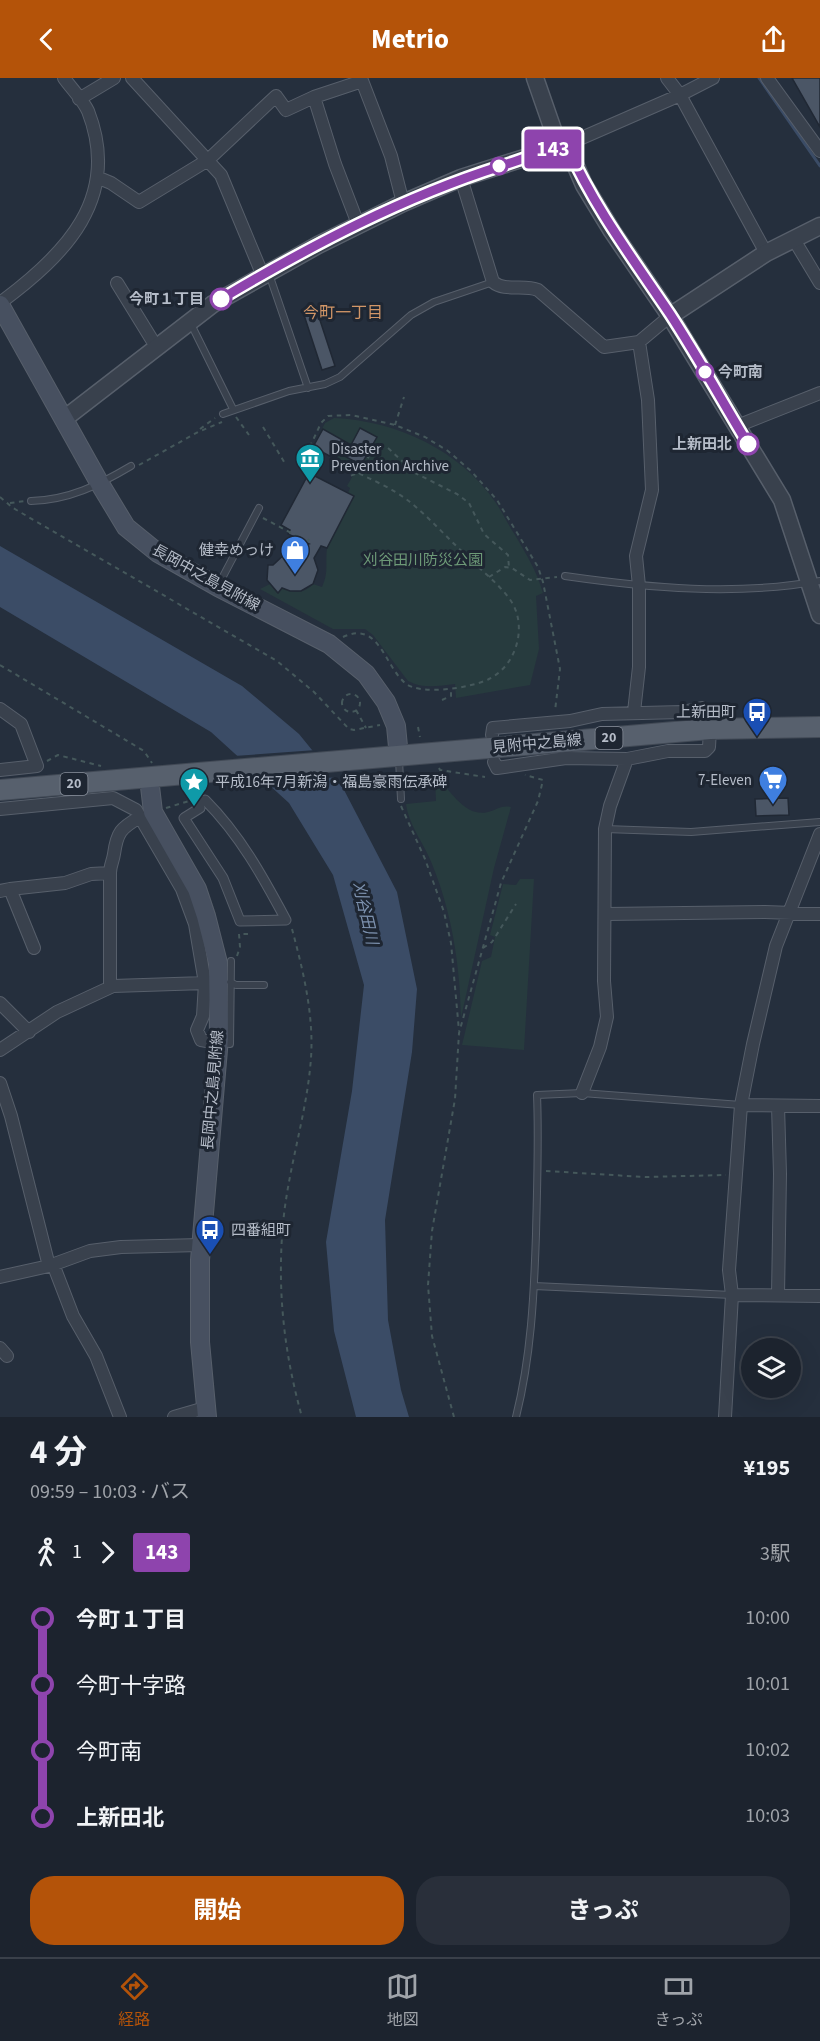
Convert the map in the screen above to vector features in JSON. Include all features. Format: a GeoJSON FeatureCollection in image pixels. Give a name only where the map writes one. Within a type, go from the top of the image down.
{"type":"FeatureCollection","features":[{"type":"Feature","properties":{"kind":"main road","name":"長岡中之島見附線"},"geometry":{"type":"LineString","coordinates":[[0,304],[126,527],[158,553],[218,587],[329,644],[366,675],[377,688],[392,715],[398,735],[399,757]]}},
{"type":"Feature","properties":{"kind":"main road","name":"見附中之島線"},"geometry":{"type":"LineString","coordinates":[[399,757],[710,729],[820,728]]}},
{"type":"Feature","properties":{"kind":"main road","name":"20"},"geometry":{"type":"LineString","coordinates":[[0,790],[150,772],[177,775],[399,757]]}},
{"type":"Feature","properties":{"kind":"main road","name":"長岡中之島見附線"},"geometry":{"type":"LineString","coordinates":[[150,772],[153,812],[185,866],[206,916],[218,963],[218,1043],[200,1245],[200,1342],[206,1412]]}},
{"type":"Feature","properties":{"kind":"street"},"geometry":{"type":"LineString","coordinates":[[0,304],[24,286],[55,257],[78,229],[99,178],[94,131],[87,109],[63,78]]}},
{"type":"Feature","properties":{"kind":"street"},"geometry":{"type":"LineString","coordinates":[[79,99],[114,78]]}},
{"type":"Feature","properties":{"kind":"street"},"geometry":{"type":"LineString","coordinates":[[132,78],[221,175],[266,275]]}},
{"type":"Feature","properties":{"kind":"street"},"geometry":{"type":"LineString","coordinates":[[535,78],[563,147],[584,185],[612,231],[670,316],[782,500],[816,582],[820,615]]}},
{"type":"Feature","properties":{"kind":"street"},"geometry":{"type":"LineString","coordinates":[[667,78],[680,95],[766,253]]}},
{"type":"Feature","properties":{"kind":"street"},"geometry":{"type":"LineString","coordinates":[[64,419],[213,304],[358,224],[460,178],[563,147],[713,78]]}},
{"type":"Feature","properties":{"kind":"street"},"geometry":{"type":"LineString","coordinates":[[766,78],[820,151]]}},
{"type":"Feature","properties":{"kind":"street"},"geometry":{"type":"LineString","coordinates":[[99,178],[111,183],[139,202],[208,160],[276,96],[286,110],[361,80],[391,156],[403,203]]}},
{"type":"Feature","properties":{"kind":"street"},"geometry":{"type":"LineString","coordinates":[[314,97],[358,224]]}},
{"type":"Feature","properties":{"kind":"street"},"geometry":{"type":"LineString","coordinates":[[460,178],[493,282],[498,286],[532,287],[538,290],[604,347],[639,342],[670,316],[766,253],[820,226]]}},
{"type":"Feature","properties":{"kind":"street"},"geometry":{"type":"LineString","coordinates":[[793,238],[820,283]]}},
{"type":"Feature","properties":{"kind":"street"},"geometry":{"type":"LineString","coordinates":[[117,283],[157,348]]}},
{"type":"Feature","properties":{"kind":"street"},"geometry":{"type":"LineString","coordinates":[[634,712],[639,667],[639,586],[636,556],[652,490],[648,400],[639,342]]}},
{"type":"Feature","properties":{"kind":"street"},"geometry":{"type":"LineString","coordinates":[[737,426],[820,393]]}},
{"type":"Feature","properties":{"kind":"street"},"geometry":{"type":"LineString","coordinates":[[492,735],[493,728],[570,721],[602,714],[682,712],[702,708],[706,711],[710,729],[709,747],[705,751],[668,751],[627,759],[566,758],[497,768],[494,762]]}},
{"type":"Feature","properties":{"kind":"street"},"geometry":{"type":"LineString","coordinates":[[0,709],[21,724],[38,769],[0,770]]}},
{"type":"Feature","properties":{"kind":"street"},"geometry":{"type":"LineString","coordinates":[[582,1092],[600,1047],[607,1017],[604,981],[605,829],[610,806],[627,759]]}},
{"type":"Feature","properties":{"kind":"street"},"geometry":{"type":"LineString","coordinates":[[0,809],[41,803],[112,798],[136,810],[187,898],[218,982],[120,984],[110,987],[57,1012],[0,1050]]}},
{"type":"Feature","properties":{"kind":"street"},"geometry":{"type":"LineString","coordinates":[[205,800],[218,812],[257,865],[286,920],[249,921],[240,921],[223,878],[184,818],[200,808],[198,802],[205,800]]}},
{"type":"Feature","properties":{"kind":"street"},"geometry":{"type":"LineString","coordinates":[[110,987],[110,873],[115,840],[127,824],[140,817]]}},
{"type":"Feature","properties":{"kind":"street"},"geometry":{"type":"LineString","coordinates":[[725,1417],[732,1295],[729,1270],[734,1174],[741,1106],[773,956],[787,913],[820,834]]}},
{"type":"Feature","properties":{"kind":"street"},"geometry":{"type":"LineString","coordinates":[[34,948],[5,890],[66,883],[91,874],[110,873]]}},
{"type":"Feature","properties":{"kind":"street"},"geometry":{"type":"LineString","coordinates":[[606,914],[820,914]]}},
{"type":"Feature","properties":{"kind":"street"},"geometry":{"type":"LineString","coordinates":[[0,1003],[30,1032]]}},
{"type":"Feature","properties":{"kind":"street"},"geometry":{"type":"LineString","coordinates":[[0,1083],[51,1265],[74,1316],[96,1356],[120,1417]]}},
{"type":"Feature","properties":{"kind":"street"},"geometry":{"type":"LineString","coordinates":[[741,1106],[820,1106]]}},
{"type":"Feature","properties":{"kind":"street"},"geometry":{"type":"LineString","coordinates":[[778,1106],[780,1174],[778,1295]]}},
{"type":"Feature","properties":{"kind":"street"},"geometry":{"type":"LineString","coordinates":[[0,1277],[51,1265],[90,1251],[121,1247],[200,1245]]}},
{"type":"Feature","properties":{"kind":"street"},"geometry":{"type":"LineString","coordinates":[[732,1295],[820,1296]]}},
{"type":"Feature","properties":{"kind":"street"},"geometry":{"type":"LineString","coordinates":[[174,1417],[206,1412]]}},
{"type":"Feature","properties":{"kind":"lane"},"geometry":{"type":"LineString","coordinates":[[266,275],[308,388]]}},
{"type":"Feature","properties":{"kind":"lane"},"geometry":{"type":"LineString","coordinates":[[223,414],[289,391],[308,388],[340,377],[411,315],[434,302],[493,282]]}},
{"type":"Feature","properties":{"kind":"lane"},"geometry":{"type":"LineString","coordinates":[[190,322],[233,410]]}},
{"type":"Feature","properties":{"kind":"lane"},"geometry":{"type":"LineString","coordinates":[[31,501],[72,495],[100,484],[131,466]]}},
{"type":"Feature","properties":{"kind":"lane"},"geometry":{"type":"LineString","coordinates":[[218,587],[259,508]]}},
{"type":"Feature","properties":{"kind":"lane"},"geometry":{"type":"LineString","coordinates":[[565,576],[639,586],[720,590],[816,582]]}},
{"type":"Feature","properties":{"kind":"lane"},"geometry":{"type":"LineString","coordinates":[[399,757],[401,799]]}},
{"type":"Feature","properties":{"kind":"lane"},"geometry":{"type":"LineString","coordinates":[[605,829],[691,832],[820,822]]}},
{"type":"Feature","properties":{"kind":"lane"},"geometry":{"type":"LineString","coordinates":[[234,961],[218,982],[236,985],[264,985]]}},
{"type":"Feature","properties":{"kind":"lane"},"geometry":{"type":"LineString","coordinates":[[516,1417],[526,1376],[534,1286],[538,1171],[537,1095],[582,1092],[741,1106]]}},
{"type":"Feature","properties":{"kind":"lane"},"geometry":{"type":"LineString","coordinates":[[534,1286],[732,1295]]}},
{"type":"Feature","properties":{"kind":"path"},"geometry":{"type":"LineString","coordinates":[[395,425],[404,397]]}},
{"type":"Feature","properties":{"kind":"path"},"geometry":{"type":"LineString","coordinates":[[131,466],[136,466],[198,432],[223,414]]}},
{"type":"Feature","properties":{"kind":"path"},"geometry":{"type":"LineString","coordinates":[[306,455],[321,423],[328,416],[351,415],[395,425],[425,437],[448,451],[471,471],[497,500],[538,567],[560,669],[555,711]]}},
{"type":"Feature","properties":{"kind":"path"},"geometry":{"type":"LineString","coordinates":[[198,432],[237,417],[249,435]]}},
{"type":"Feature","properties":{"kind":"path"},"geometry":{"type":"LineString","coordinates":[[262,427],[286,465]]}},
{"type":"Feature","properties":{"kind":"path"},"geometry":{"type":"LineString","coordinates":[[351,477],[359,474],[374,447],[388,448],[414,473],[457,494],[469,503],[484,534],[505,550],[508,555],[509,568]]}},
{"type":"Feature","properties":{"kind":"path"},"geometry":{"type":"LineString","coordinates":[[343,636],[354,632],[367,634],[375,640],[404,682],[425,690],[483,682],[496,675],[509,661],[516,647],[519,626],[511,601],[409,501],[359,474]]}},
{"type":"Feature","properties":{"kind":"path"},"geometry":{"type":"LineString","coordinates":[[0,497],[8,501],[31,501]]}},
{"type":"Feature","properties":{"kind":"path"},"geometry":{"type":"LineString","coordinates":[[8,501],[13,508],[277,661],[314,692],[349,729],[383,724]]}},
{"type":"Feature","properties":{"kind":"path"},"geometry":{"type":"LineString","coordinates":[[262,517],[309,541],[303,550]]}},
{"type":"Feature","properties":{"kind":"path"},"geometry":{"type":"LineString","coordinates":[[489,577],[499,569],[509,568],[530,580],[565,576]]}},
{"type":"Feature","properties":{"kind":"path"},"geometry":{"type":"LineString","coordinates":[[0,665],[144,751],[152,760],[150,772]]}},
{"type":"Feature","properties":{"kind":"path"},"geometry":{"type":"LineString","coordinates":[[442,700],[451,696],[451,688]]}},
{"type":"Feature","properties":{"kind":"path"},"geometry":{"type":"LineString","coordinates":[[358,698],[364,692]]}},
{"type":"Feature","properties":{"kind":"path"},"geometry":{"type":"LineString","coordinates":[[351,694],[358,698],[360,706],[356,710],[347,711],[343,707],[342,701],[351,694]]}},
{"type":"Feature","properties":{"kind":"path"},"geometry":{"type":"LineString","coordinates":[[356,710],[366,728]]}},
{"type":"Feature","properties":{"kind":"path"},"geometry":{"type":"LineString","coordinates":[[418,728],[420,737]]}},
{"type":"Feature","properties":{"kind":"path"},"geometry":{"type":"LineString","coordinates":[[58,755],[103,766],[105,770]]}},
{"type":"Feature","properties":{"kind":"path"},"geometry":{"type":"LineString","coordinates":[[442,770],[485,777]]}},
{"type":"Feature","properties":{"kind":"path"},"geometry":{"type":"LineString","coordinates":[[459,1033],[501,883],[538,801],[543,780],[523,775]]}},
{"type":"Feature","properties":{"kind":"path"},"geometry":{"type":"LineString","coordinates":[[401,799],[404,815],[425,859],[444,912],[451,943],[459,1033],[455,1099],[432,1231],[428,1285],[432,1336],[454,1417]]}},
{"type":"Feature","properties":{"kind":"path"},"geometry":{"type":"LineString","coordinates":[[170,807],[189,801]]}},
{"type":"Feature","properties":{"kind":"path"},"geometry":{"type":"LineString","coordinates":[[483,948],[492,942],[516,904]]}},
{"type":"Feature","properties":{"kind":"path"},"geometry":{"type":"LineString","coordinates":[[234,961],[240,947],[239,934],[248,934],[249,921]]}},
{"type":"Feature","properties":{"kind":"path"},"geometry":{"type":"LineString","coordinates":[[291,926],[302,966],[310,1017],[311,1055],[283,1222],[280,1295],[283,1330],[302,1417]]}},
{"type":"Feature","properties":{"kind":"path"},"geometry":{"type":"LineString","coordinates":[[538,1171],[645,1177],[734,1174]]}},
{"type":"Feature","properties":{"kind":"green space","name":"刈谷田川防災公園"},"geometry":{"type":"Polygon","coordinates":[[[334,418],[381,425],[425,442],[464,468],[496,503],[531,563],[543,593],[536,596],[539,649],[530,685],[456,698],[455,684],[431,686],[414,684],[408,681],[373,635],[365,629],[333,629],[260,589],[270,584],[277,593],[282,588],[299,592],[313,584],[322,587],[326,572],[328,545],[354,497],[348,493],[350,488],[347,486],[356,470],[313,447],[325,423],[334,418]]]}},
{"type":"Feature","properties":{"kind":"green space"},"geometry":{"type":"Polygon","coordinates":[[[438,777],[459,802],[473,811],[480,813],[511,807],[494,868],[461,1018],[457,959],[450,920],[432,864],[410,820],[406,804],[436,801],[435,779],[438,777]]]}},
{"type":"Feature","properties":{"kind":"green space"},"geometry":{"type":"Polygon","coordinates":[[[520,879],[534,879],[524,1050],[462,1045],[482,961],[491,957],[495,937],[490,935],[503,884],[516,885],[520,879]]]}},
{"type":"Feature","properties":{"kind":"water","name":"刈谷田川"},"geometry":{"type":"Polygon","coordinates":[[[0,546],[242,686],[299,734],[343,788],[397,892],[417,989],[412,1052],[385,1220],[388,1320],[401,1390],[409,1417],[356,1417],[334,1331],[326,1242],[352,1091],[364,985],[333,875],[289,803],[211,732],[0,607],[0,546]]]}},
{"type":"Feature","properties":{"kind":"pier"},"geometry":{"type":"Polygon","coordinates":[[[316,750],[338,777],[263,784],[234,756],[316,750]]]}},
{"type":"Feature","properties":{"kind":"building"},"geometry":{"type":"Polygon","coordinates":[[[792,78],[820,78],[820,127],[792,78]]]}},
{"type":"Feature","properties":{"kind":"building"},"geometry":{"type":"Polygon","coordinates":[[[317,311],[335,366],[322,370],[304,315],[317,311]]]}},
{"type":"Feature","properties":{"kind":"building"},"geometry":{"type":"Polygon","coordinates":[[[360,428],[377,437],[361,465],[339,453],[335,459],[313,447],[323,429],[351,445],[360,428]]]}},
{"type":"Feature","properties":{"kind":"building"},"geometry":{"type":"Polygon","coordinates":[[[309,473],[354,496],[327,548],[321,546],[314,558],[318,570],[313,584],[301,591],[282,588],[278,593],[267,580],[268,565],[273,565],[288,551],[309,544],[288,534],[290,530],[281,525],[309,473]]]}},
{"type":"Feature","properties":{"kind":"building"},"geometry":{"type":"Polygon","coordinates":[[[788,798],[789,815],[756,816],[755,799],[788,798]]]}},
{"type":"Feature","properties":{"kind":"waterway"},"geometry":{"type":"LineString","coordinates":[[759,78],[820,166]]}},
{"type":"Feature","properties":{"kind":"bus line","name":"143"},"geometry":{"type":"LineString","coordinates":[[221,299],[318,245],[403,203],[460,178],[567,146],[584,185],[612,231],[670,316],[748,444]]}},
{"type":"Feature","properties":{"kind":"place","name":"今町１丁目"},"geometry":{"type":"Point","coordinates":[221,299]}},
{"type":"Feature","properties":{"kind":"place","name":"今町南"},"geometry":{"type":"Point","coordinates":[705,372]}},
{"type":"Feature","properties":{"kind":"place","name":"上新田北"},"geometry":{"type":"Point","coordinates":[748,444]}},
{"type":"Feature","properties":{"kind":"place","name":"Disaster Prevention Archive"},"geometry":{"type":"Point","coordinates":[310,484]}},
{"type":"Feature","properties":{"kind":"place","name":"健幸めっけ"},"geometry":{"type":"Point","coordinates":[295,576]}},
{"type":"Feature","properties":{"kind":"place","name":"上新田町"},"geometry":{"type":"Point","coordinates":[757,738]}},
{"type":"Feature","properties":{"kind":"place","name":"7-Eleven"},"geometry":{"type":"Point","coordinates":[773,806]}},
{"type":"Feature","properties":{"kind":"place","name":"平成16年7月新潟・福島豪雨伝承碑"},"geometry":{"type":"Point","coordinates":[194,808]}},
{"type":"Feature","properties":{"kind":"place","name":"四番組町"},"geometry":{"type":"Point","coordinates":[210,1256]}},
{"type":"Feature","properties":{"kind":"district","name":"今町一丁目"},"geometry":{"type":"Point","coordinates":[343,313]}}]}
